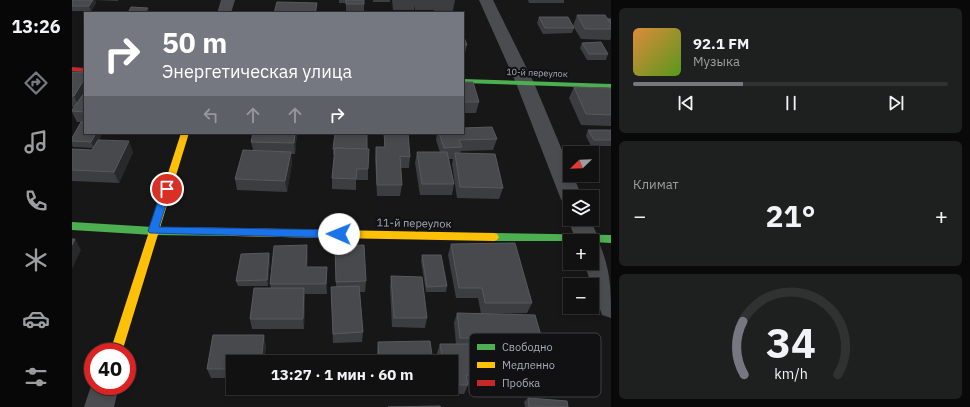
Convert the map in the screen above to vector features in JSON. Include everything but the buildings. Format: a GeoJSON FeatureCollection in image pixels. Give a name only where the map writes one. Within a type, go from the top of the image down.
{"type":"FeatureCollection","features":[{"type":"Feature","properties":{"kind":"street"},"geometry":{"type":"LineString","coordinates":[[224,12],[228,0]]}},
{"type":"Feature","properties":{"kind":"street"},"geometry":{"type":"LineString","coordinates":[[486,0],[525,83],[567,190]]}},
{"type":"Feature","properties":{"kind":"street"},"geometry":{"type":"LineString","coordinates":[[72,69],[84,70]]}},
{"type":"Feature","properties":{"kind":"street","name":"10-й переулок"},"geometry":{"type":"LineString","coordinates":[[464,81],[611,86]]}},
{"type":"Feature","properties":{"kind":"street"},"geometry":{"type":"LineString","coordinates":[[119,343],[185,134]]}},
{"type":"Feature","properties":{"kind":"street","name":"11-й переулок"},"geometry":{"type":"LineString","coordinates":[[72,226],[153,231],[563,238]]}},
{"type":"Feature","properties":{"kind":"street","name":"11-й переулок"},"geometry":{"type":"LineString","coordinates":[[599,238],[611,239]]}},
{"type":"Feature","properties":{"kind":"street"},"geometry":{"type":"LineString","coordinates":[[598,270],[611,307]]}},
{"type":"Feature","properties":{"kind":"street"},"geometry":{"type":"LineString","coordinates":[[99,407],[102,395]]}},
{"type":"Feature","properties":{"kind":"traffic: fast"},"geometry":{"type":"LineString","coordinates":[[464,81],[611,86]]}},
{"type":"Feature","properties":{"kind":"traffic: fast"},"geometry":{"type":"LineString","coordinates":[[72,226],[153,231],[232,232]]}},
{"type":"Feature","properties":{"kind":"traffic: fast"},"geometry":{"type":"LineString","coordinates":[[494,237],[611,239]]}},
{"type":"Feature","properties":{"kind":"traffic: slow"},"geometry":{"type":"LineString","coordinates":[[119,343],[185,134]]}},
{"type":"Feature","properties":{"kind":"traffic: slow"},"geometry":{"type":"LineString","coordinates":[[232,232],[494,237]]}},
{"type":"Feature","properties":{"kind":"traffic: jam"},"geometry":{"type":"LineString","coordinates":[[72,69],[84,70]]}},
{"type":"Feature","properties":{"kind":"route"},"geometry":{"type":"LineString","coordinates":[[167,189],[153,231],[339,234]]}}]}
